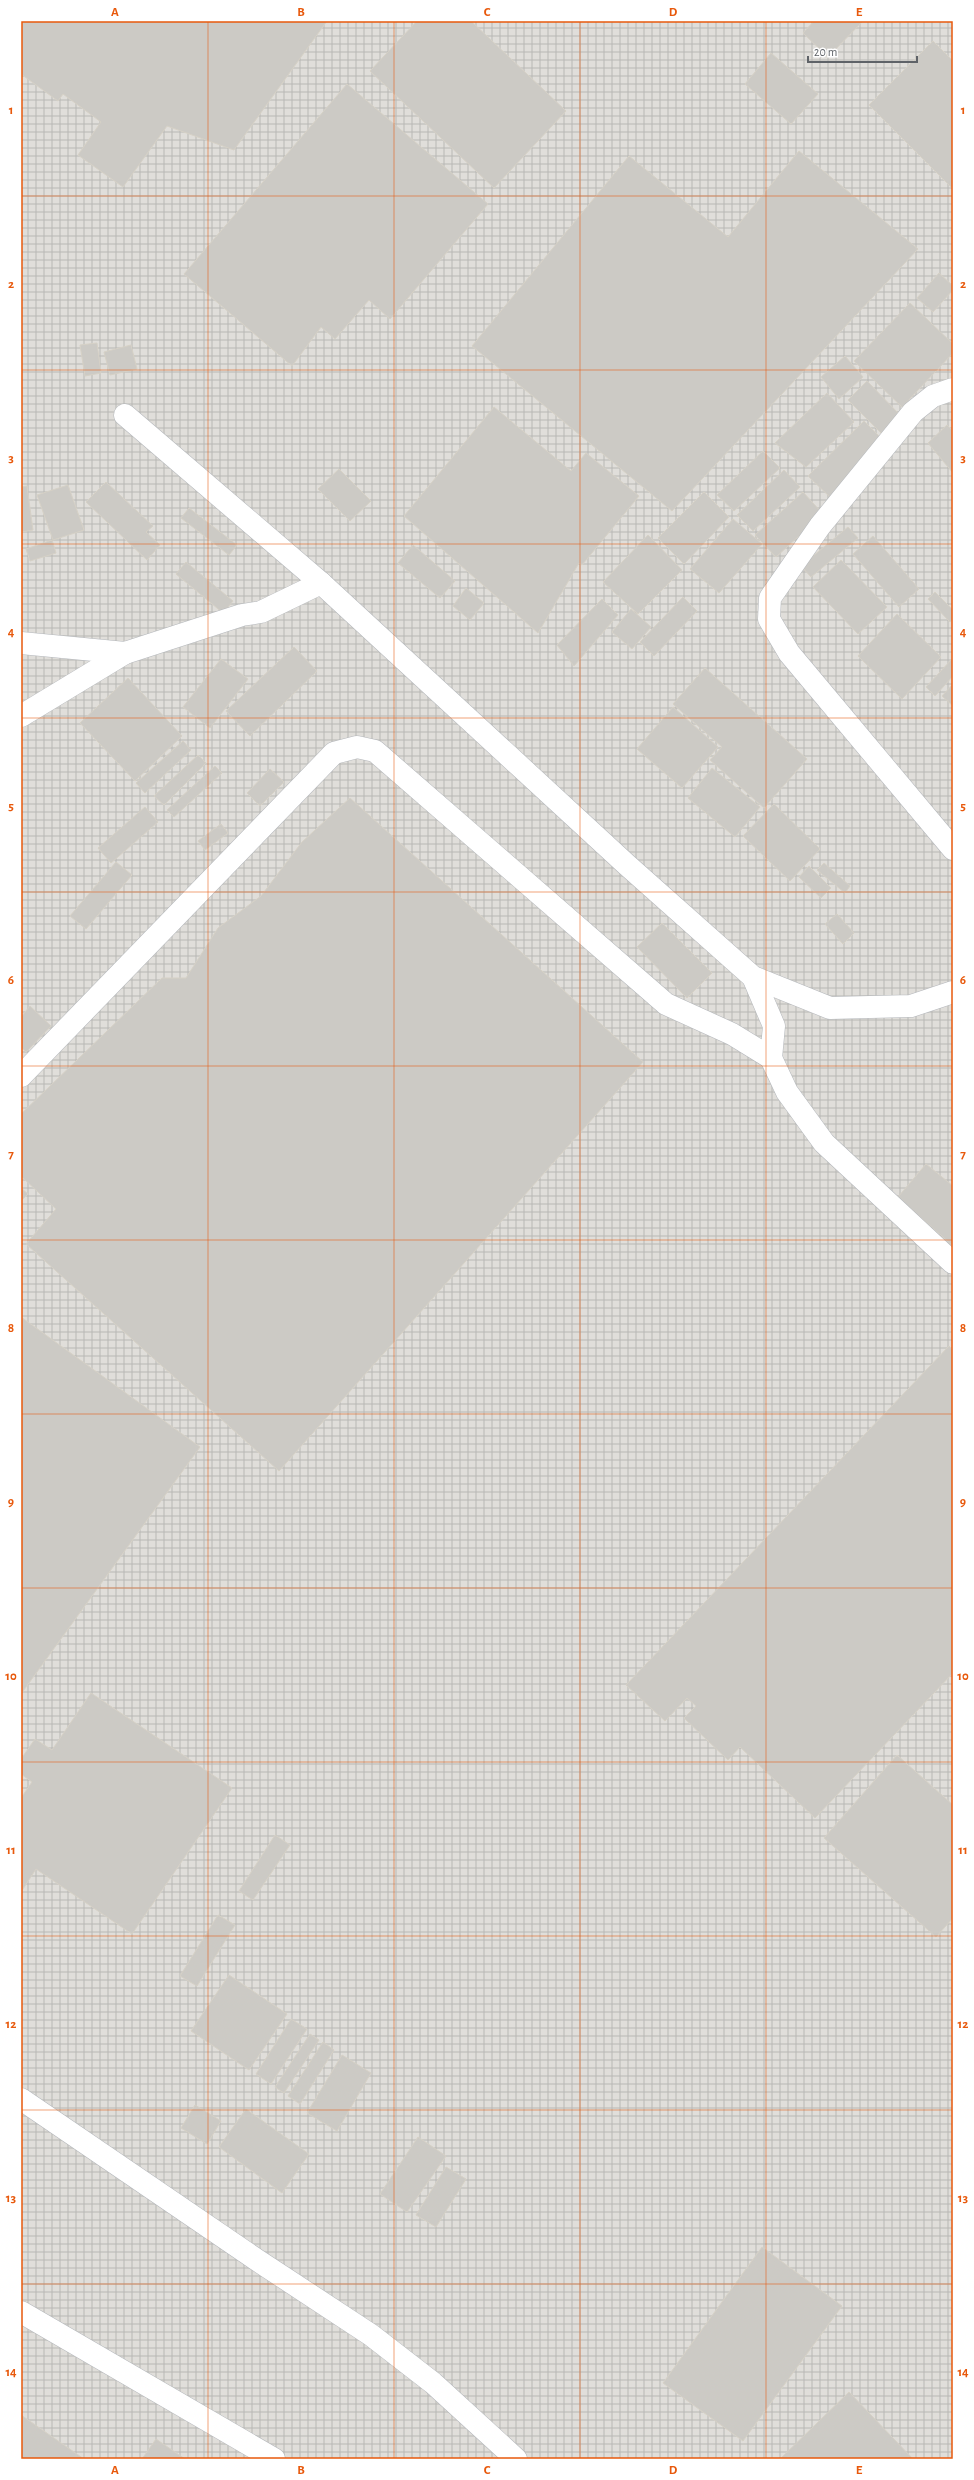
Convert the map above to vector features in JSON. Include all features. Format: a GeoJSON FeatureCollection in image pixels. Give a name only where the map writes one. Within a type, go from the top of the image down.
{"type":"FeatureCollection","features":[{"type":"Feature","properties":{"kind":"lane"},"geometry":{"type":"LineString","coordinates":[[953,389],[933,396],[913,412],[820,526],[770,598],[769,619],[789,653],[953,849]]}},
{"type":"Feature","properties":{"kind":"lane"},"geometry":{"type":"LineString","coordinates":[[125,415],[321,583],[627,865],[753,977],[830,1008],[911,1006],[953,992]]}},
{"type":"Feature","properties":{"kind":"lane"},"geometry":{"type":"LineString","coordinates":[[21,716],[125,653],[242,616],[261,612],[321,583]]}},
{"type":"Feature","properties":{"kind":"lane"},"geometry":{"type":"LineString","coordinates":[[21,643],[125,653]]}},
{"type":"Feature","properties":{"kind":"lane"},"geometry":{"type":"LineString","coordinates":[[21,1076],[334,753],[357,747],[375,752],[666,1004],[732,1034],[771,1058]]}},
{"type":"Feature","properties":{"kind":"lane"},"geometry":{"type":"LineString","coordinates":[[753,977],[774,1026],[771,1058],[787,1092],[824,1143],[953,1263]]}},
{"type":"Feature","properties":{"kind":"lane"},"geometry":{"type":"LineString","coordinates":[[21,2099],[257,2260],[371,2335],[432,2383],[516,2459]]}},
{"type":"Feature","properties":{"kind":"lane"},"geometry":{"type":"LineString","coordinates":[[21,2312],[274,2459]]}},
{"type":"Feature","properties":{"kind":"shaded area"},"geometry":{"type":"Polygon","coordinates":[[[21,21],[953,21],[953,2459],[21,2459],[21,21]]]}},
{"type":"Feature","properties":{"kind":"building"},"geometry":{"type":"Polygon","coordinates":[[[21,21],[327,21],[234,150],[167,126],[123,187],[78,155],[101,122],[63,94],[58,101],[21,74],[21,21]]]}},
{"type":"Feature","properties":{"kind":"building"},"geometry":{"type":"Polygon","coordinates":[[[417,21],[471,21],[566,111],[494,188],[370,71],[417,21]]]}},
{"type":"Feature","properties":{"kind":"building"},"geometry":{"type":"Polygon","coordinates":[[[814,21],[863,21],[828,57],[803,33],[814,21]]]}},
{"type":"Feature","properties":{"kind":"building"},"geometry":{"type":"Polygon","coordinates":[[[933,41],[953,61],[953,189],[869,105],[933,41]]]}},
{"type":"Feature","properties":{"kind":"building"},"geometry":{"type":"Polygon","coordinates":[[[771,53],[818,94],[791,124],[745,84],[771,53]]]}},
{"type":"Feature","properties":{"kind":"building"},"geometry":{"type":"Polygon","coordinates":[[[347,84],[488,204],[390,319],[369,300],[335,339],[321,327],[292,366],[184,274],[347,84]]]}},
{"type":"Feature","properties":{"kind":"building"},"geometry":{"type":"Polygon","coordinates":[[[799,151],[918,249],[672,511],[472,346],[629,156],[728,237],[799,151]]]}},
{"type":"Feature","properties":{"kind":"building"},"geometry":{"type":"Polygon","coordinates":[[[939,273],[953,286],[953,290],[933,312],[917,298],[939,273]]]}},
{"type":"Feature","properties":{"kind":"building"},"geometry":{"type":"Polygon","coordinates":[[[910,303],[953,344],[953,353],[902,407],[854,361],[910,303]]]}},
{"type":"Feature","properties":{"kind":"building"},"geometry":{"type":"Polygon","coordinates":[[[97,343],[101,373],[85,376],[80,345],[97,343]]]}},
{"type":"Feature","properties":{"kind":"building"},"geometry":{"type":"Polygon","coordinates":[[[131,345],[137,369],[110,375],[104,352],[131,345]]]}},
{"type":"Feature","properties":{"kind":"building"},"geometry":{"type":"Polygon","coordinates":[[[845,356],[863,377],[839,399],[821,377],[845,356]]]}},
{"type":"Feature","properties":{"kind":"building"},"geometry":{"type":"Polygon","coordinates":[[[867,381],[899,414],[881,433],[848,400],[867,381]]]}},
{"type":"Feature","properties":{"kind":"building"},"geometry":{"type":"Polygon","coordinates":[[[827,393],[854,422],[806,467],[775,443],[827,393]]]}},
{"type":"Feature","properties":{"kind":"building"},"geometry":{"type":"Polygon","coordinates":[[[494,407],[571,471],[586,453],[639,496],[582,565],[579,563],[538,633],[404,516],[494,407]]]}},
{"type":"Feature","properties":{"kind":"building"},"geometry":{"type":"Polygon","coordinates":[[[864,421],[887,444],[832,499],[808,476],[864,421]]]}},
{"type":"Feature","properties":{"kind":"building"},"geometry":{"type":"Polygon","coordinates":[[[947,425],[953,431],[953,473],[928,443],[947,425]]]}},
{"type":"Feature","properties":{"kind":"building"},"geometry":{"type":"Polygon","coordinates":[[[763,451],[780,468],[734,511],[717,495],[763,451]]]}},
{"type":"Feature","properties":{"kind":"building"},"geometry":{"type":"Polygon","coordinates":[[[339,469],[371,501],[350,521],[318,489],[339,469]]]}},
{"type":"Feature","properties":{"kind":"building"},"geometry":{"type":"Polygon","coordinates":[[[784,470],[800,487],[753,531],[737,515],[784,470]]]}},
{"type":"Feature","properties":{"kind":"building"},"geometry":{"type":"Polygon","coordinates":[[[106,482],[153,526],[146,532],[160,545],[147,560],[86,502],[106,482]]]}},
{"type":"Feature","properties":{"kind":"building"},"geometry":{"type":"Polygon","coordinates":[[[68,485],[84,530],[53,540],[37,495],[68,485]]]}},
{"type":"Feature","properties":{"kind":"building"},"geometry":{"type":"Polygon","coordinates":[[[27,486],[33,530],[21,532],[21,487],[27,486]]]}},
{"type":"Feature","properties":{"kind":"building"},"geometry":{"type":"Polygon","coordinates":[[[704,492],[729,517],[684,564],[658,538],[704,492]]]}},
{"type":"Feature","properties":{"kind":"building"},"geometry":{"type":"Polygon","coordinates":[[[803,492],[823,514],[776,557],[755,535],[803,492]]]}},
{"type":"Feature","properties":{"kind":"building"},"geometry":{"type":"Polygon","coordinates":[[[189,508],[237,545],[229,555],[181,518],[189,508]]]}},
{"type":"Feature","properties":{"kind":"building"},"geometry":{"type":"Polygon","coordinates":[[[733,519],[762,544],[719,593],[690,569],[733,519]]]}},
{"type":"Feature","properties":{"kind":"building"},"geometry":{"type":"Polygon","coordinates":[[[848,527],[858,538],[811,577],[801,566],[848,527]]]}},
{"type":"Feature","properties":{"kind":"building"},"geometry":{"type":"Polygon","coordinates":[[[648,535],[682,570],[638,614],[603,582],[648,535]]]}},
{"type":"Feature","properties":{"kind":"building"},"geometry":{"type":"Polygon","coordinates":[[[873,536],[919,589],[899,607],[853,554],[873,536]]]}},
{"type":"Feature","properties":{"kind":"building"},"geometry":{"type":"Polygon","coordinates":[[[52,540],[56,553],[30,561],[26,549],[52,540]]]}},
{"type":"Feature","properties":{"kind":"building"},"geometry":{"type":"Polygon","coordinates":[[[413,545],[455,581],[440,598],[398,563],[413,545]]]}},
{"type":"Feature","properties":{"kind":"building"},"geometry":{"type":"Polygon","coordinates":[[[841,560],[887,607],[858,634],[813,587],[841,560]]]}},
{"type":"Feature","properties":{"kind":"building"},"geometry":{"type":"Polygon","coordinates":[[[186,562],[233,601],[223,613],[176,574],[186,562]]]}},
{"type":"Feature","properties":{"kind":"building"},"geometry":{"type":"Polygon","coordinates":[[[466,588],[484,603],[470,620],[453,606],[466,588]]]}},
{"type":"Feature","properties":{"kind":"building"},"geometry":{"type":"Polygon","coordinates":[[[935,592],[953,610],[953,619],[950,622],[928,599],[935,592]]]}},
{"type":"Feature","properties":{"kind":"building"},"geometry":{"type":"Polygon","coordinates":[[[683,597],[697,611],[654,656],[640,642],[683,597]]]}},
{"type":"Feature","properties":{"kind":"building"},"geometry":{"type":"Polygon","coordinates":[[[602,599],[618,615],[574,666],[557,645],[602,599]]]}},
{"type":"Feature","properties":{"kind":"building"},"geometry":{"type":"Polygon","coordinates":[[[631,609],[651,627],[632,649],[612,632],[631,609]]]}},
{"type":"Feature","properties":{"kind":"building"},"geometry":{"type":"Polygon","coordinates":[[[897,614],[941,657],[902,699],[858,656],[897,614]]]}},
{"type":"Feature","properties":{"kind":"building"},"geometry":{"type":"Polygon","coordinates":[[[294,647],[317,671],[250,736],[226,711],[294,647]]]}},
{"type":"Feature","properties":{"kind":"building"},"geometry":{"type":"Polygon","coordinates":[[[953,658],[953,676],[935,696],[926,687],[953,658]]]}},
{"type":"Feature","properties":{"kind":"building"},"geometry":{"type":"Polygon","coordinates":[[[221,659],[248,679],[210,728],[183,707],[221,659]]]}},
{"type":"Feature","properties":{"kind":"building"},"geometry":{"type":"Polygon","coordinates":[[[705,668],[807,759],[764,808],[710,760],[722,747],[673,704],[705,668]]]}},
{"type":"Feature","properties":{"kind":"building"},"geometry":{"type":"Polygon","coordinates":[[[128,678],[182,736],[135,781],[80,723],[128,678]]]}},
{"type":"Feature","properties":{"kind":"building"},"geometry":{"type":"Polygon","coordinates":[[[953,684],[953,706],[942,696],[953,684]]]}},
{"type":"Feature","properties":{"kind":"building"},"geometry":{"type":"Polygon","coordinates":[[[673,707],[718,747],[682,788],[637,749],[673,707]]]}},
{"type":"Feature","properties":{"kind":"building"},"geometry":{"type":"Polygon","coordinates":[[[183,741],[191,750],[145,793],[136,783],[183,741]]]}},
{"type":"Feature","properties":{"kind":"building"},"geometry":{"type":"Polygon","coordinates":[[[198,755],[206,763],[164,805],[154,796],[198,755]]]}},
{"type":"Feature","properties":{"kind":"building"},"geometry":{"type":"Polygon","coordinates":[[[215,766],[222,773],[174,817],[167,810],[215,766]]]}},
{"type":"Feature","properties":{"kind":"building"},"geometry":{"type":"Polygon","coordinates":[[[712,768],[760,807],[735,837],[688,798],[712,768]]]}},
{"type":"Feature","properties":{"kind":"building"},"geometry":{"type":"Polygon","coordinates":[[[270,769],[284,782],[260,806],[247,793],[270,769]]]}},
{"type":"Feature","properties":{"kind":"building"},"geometry":{"type":"Polygon","coordinates":[[[350,798],[643,1062],[279,1471],[26,1244],[56,1209],[21,1176],[21,1114],[162,978],[186,978],[218,928],[261,896],[302,842],[350,798]]]}},
{"type":"Feature","properties":{"kind":"building"},"geometry":{"type":"Polygon","coordinates":[[[774,804],[820,849],[790,881],[743,836],[774,804]]]}},
{"type":"Feature","properties":{"kind":"building"},"geometry":{"type":"Polygon","coordinates":[[[145,807],[158,822],[111,863],[98,848],[145,807]]]}},
{"type":"Feature","properties":{"kind":"building"},"geometry":{"type":"Polygon","coordinates":[[[221,824],[228,833],[205,850],[198,841],[221,824]]]}},
{"type":"Feature","properties":{"kind":"building"},"geometry":{"type":"Polygon","coordinates":[[[116,862],[132,875],[86,929],[70,916],[116,862]]]}},
{"type":"Feature","properties":{"kind":"building"},"geometry":{"type":"Polygon","coordinates":[[[824,863],[850,886],[845,893],[817,870],[824,863]]]}},
{"type":"Feature","properties":{"kind":"building"},"geometry":{"type":"Polygon","coordinates":[[[809,866],[831,888],[821,898],[799,877],[809,866]]]}},
{"type":"Feature","properties":{"kind":"building"},"geometry":{"type":"Polygon","coordinates":[[[837,914],[854,933],[843,944],[825,924],[837,914]]]}},
{"type":"Feature","properties":{"kind":"building"},"geometry":{"type":"Polygon","coordinates":[[[662,923],[712,973],[687,998],[637,947],[662,923]]]}},
{"type":"Feature","properties":{"kind":"building"},"geometry":{"type":"Polygon","coordinates":[[[30,1006],[51,1026],[26,1052],[21,1047],[21,1017],[30,1006]]]}},
{"type":"Feature","properties":{"kind":"building"},"geometry":{"type":"Polygon","coordinates":[[[926,1164],[953,1186],[953,1246],[898,1197],[926,1164]]]}},
{"type":"Feature","properties":{"kind":"building"},"geometry":{"type":"Polygon","coordinates":[[[21,1188],[28,1194],[21,1201],[21,1188]]]}},
{"type":"Feature","properties":{"kind":"building"},"geometry":{"type":"Polygon","coordinates":[[[21,1317],[200,1447],[21,1694],[21,1317]]]}},
{"type":"Feature","properties":{"kind":"building"},"geometry":{"type":"Polygon","coordinates":[[[949,1346],[953,1350],[953,1673],[815,1818],[740,1747],[728,1760],[684,1718],[696,1706],[687,1698],[665,1721],[626,1685],[949,1346]]]}},
{"type":"Feature","properties":{"kind":"building"},"geometry":{"type":"Polygon","coordinates":[[[91,1693],[232,1788],[132,1934],[36,1869],[21,1892],[21,1798],[32,1782],[21,1774],[21,1759],[35,1739],[52,1750],[91,1693]]]}},
{"type":"Feature","properties":{"kind":"building"},"geometry":{"type":"Polygon","coordinates":[[[897,1755],[953,1805],[953,1918],[936,1937],[824,1838],[897,1755]]]}},
{"type":"Feature","properties":{"kind":"building"},"geometry":{"type":"Polygon","coordinates":[[[275,1835],[290,1845],[253,1900],[239,1891],[275,1835]]]}},
{"type":"Feature","properties":{"kind":"building"},"geometry":{"type":"Polygon","coordinates":[[[218,1915],[235,1925],[197,1986],[180,1976],[218,1915]]]}},
{"type":"Feature","properties":{"kind":"building"},"geometry":{"type":"Polygon","coordinates":[[[229,1975],[287,2014],[249,2070],[191,2031],[229,1975]]]}},
{"type":"Feature","properties":{"kind":"building"},"geometry":{"type":"Polygon","coordinates":[[[291,2019],[307,2029],[271,2084],[256,2074],[291,2019]]]}},
{"type":"Feature","properties":{"kind":"building"},"geometry":{"type":"Polygon","coordinates":[[[310,2034],[319,2040],[284,2093],[275,2087],[310,2034]]]}},
{"type":"Feature","properties":{"kind":"building"},"geometry":{"type":"Polygon","coordinates":[[[323,2042],[334,2050],[300,2104],[288,2096],[323,2042]]]}},
{"type":"Feature","properties":{"kind":"building"},"geometry":{"type":"Polygon","coordinates":[[[342,2055],[371,2073],[337,2131],[307,2113],[342,2055]]]}},
{"type":"Feature","properties":{"kind":"building"},"geometry":{"type":"Polygon","coordinates":[[[195,2105],[221,2121],[207,2144],[181,2128],[195,2105]]]}},
{"type":"Feature","properties":{"kind":"building"},"geometry":{"type":"Polygon","coordinates":[[[246,2109],[309,2154],[282,2193],[219,2147],[246,2109]]]}},
{"type":"Feature","properties":{"kind":"building"},"geometry":{"type":"Polygon","coordinates":[[[418,2137],[446,2156],[407,2212],[380,2194],[418,2137]]]}},
{"type":"Feature","properties":{"kind":"building"},"geometry":{"type":"Polygon","coordinates":[[[446,2167],[466,2179],[436,2227],[416,2215],[446,2167]]]}},
{"type":"Feature","properties":{"kind":"building"},"geometry":{"type":"Polygon","coordinates":[[[762,2247],[842,2306],[743,2441],[663,2383],[762,2247]]]}},
{"type":"Feature","properties":{"kind":"building"},"geometry":{"type":"Polygon","coordinates":[[[849,2392],[913,2459],[780,2459],[849,2392]]]}},
{"type":"Feature","properties":{"kind":"building"},"geometry":{"type":"Polygon","coordinates":[[[21,2415],[84,2459],[21,2459],[21,2415]]]}},
{"type":"Feature","properties":{"kind":"building"},"geometry":{"type":"Polygon","coordinates":[[[156,2439],[185,2459],[142,2459],[156,2439]]]}}]}
